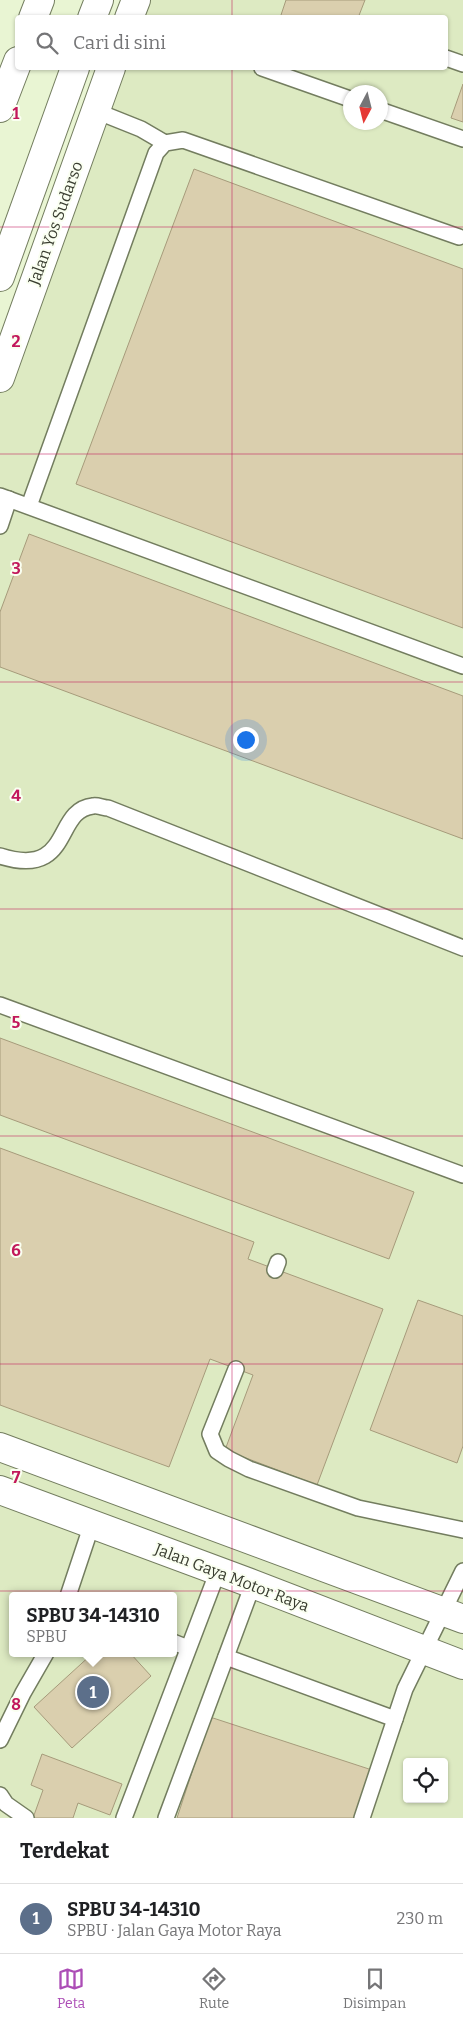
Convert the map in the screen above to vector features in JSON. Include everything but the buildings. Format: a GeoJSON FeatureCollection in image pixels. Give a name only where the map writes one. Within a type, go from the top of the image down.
{"type":"FeatureCollection","features":[{"type":"Feature","properties":{"kind":"main road"},"geometry":{"type":"LineString","coordinates":[[34,15],[40,0]]}},
{"type":"Feature","properties":{"kind":"main road"},"geometry":{"type":"LineString","coordinates":[[93,15],[99,0]]}},
{"type":"Feature","properties":{"kind":"main road"},"geometry":{"type":"LineString","coordinates":[[130,15],[136,0]]}},
{"type":"Feature","properties":{"kind":"main road"},"geometry":{"type":"LineString","coordinates":[[0,108],[15,69]]}},
{"type":"Feature","properties":{"kind":"main road"},"geometry":{"type":"LineString","coordinates":[[0,277],[74,70]]}},
{"type":"Feature","properties":{"kind":"main road","name":"Jalan Yos Sudarso"},"geometry":{"type":"LineString","coordinates":[[0,378],[110,70]]}},
{"type":"Feature","properties":{"kind":"main road"},"geometry":{"type":"LineString","coordinates":[[0,1447],[453,1616]]}},
{"type":"Feature","properties":{"kind":"main road","name":"Jalan Gaya Motor Raya"},"geometry":{"type":"LineString","coordinates":[[0,1490],[253,1584],[463,1665]]}},
{"type":"Feature","properties":{"kind":"lane"},"geometry":{"type":"LineString","coordinates":[[448,59],[463,64]]}},
{"type":"Feature","properties":{"kind":"lane"},"geometry":{"type":"LineString","coordinates":[[268,70],[343,97]]}},
{"type":"Feature","properties":{"kind":"lane"},"geometry":{"type":"LineString","coordinates":[[96,111],[141,129],[165,143]]}},
{"type":"Feature","properties":{"kind":"lane"},"geometry":{"type":"LineString","coordinates":[[388,113],[463,139]]}},
{"type":"Feature","properties":{"kind":"lane"},"geometry":{"type":"LineString","coordinates":[[29,506],[156,152],[165,143],[183,140],[459,238]]}},
{"type":"Feature","properties":{"kind":"lane"},"geometry":{"type":"LineString","coordinates":[[0,526],[5,497],[463,666]]}},
{"type":"Feature","properties":{"kind":"lane"},"geometry":{"type":"LineString","coordinates":[[0,856],[17,862],[35,860],[50,854],[77,812],[92,806],[108,808],[463,948]]}},
{"type":"Feature","properties":{"kind":"lane"},"geometry":{"type":"LineString","coordinates":[[0,1005],[463,1175]]}},
{"type":"Feature","properties":{"kind":"lane"},"geometry":{"type":"LineString","coordinates":[[236,1370],[210,1434],[217,1451],[249,1469],[358,1508],[463,1530]]}},
{"type":"Feature","properties":{"kind":"lane"},"geometry":{"type":"LineString","coordinates":[[69,1592],[92,1524]]}},
{"type":"Feature","properties":{"kind":"lane"},"geometry":{"type":"LineString","coordinates":[[124,1818],[218,1571]]}},
{"type":"Feature","properties":{"kind":"lane"},"geometry":{"type":"LineString","coordinates":[[362,1818],[405,1689],[423,1650],[453,1616],[463,1571]]}},
{"type":"Feature","properties":{"kind":"lane"},"geometry":{"type":"LineString","coordinates":[[166,1818],[253,1584]]}},
{"type":"Feature","properties":{"kind":"lane"},"geometry":{"type":"LineString","coordinates":[[177,1644],[188,1648]]}},
{"type":"Feature","properties":{"kind":"lane"},"geometry":{"type":"LineString","coordinates":[[0,1740],[23,1692],[44,1657]]}},
{"type":"Feature","properties":{"kind":"lane"},"geometry":{"type":"LineString","coordinates":[[226,1657],[395,1719]]}},
{"type":"Feature","properties":{"kind":"lane"},"geometry":{"type":"LineString","coordinates":[[0,1795],[6,1804],[26,1818]]}},
{"type":"Feature","properties":{"kind":"shaded area"},"geometry":{"type":"Polygon","coordinates":[[[136,0],[463,0],[463,1818],[0,1818],[0,378],[110,70],[448,70],[448,15],[130,15],[136,0]]]}},
{"type":"Feature","properties":{"kind":"place","name":"SPBU 34-14310"},"geometry":{"type":"Point","coordinates":[93,1692]}}]}
